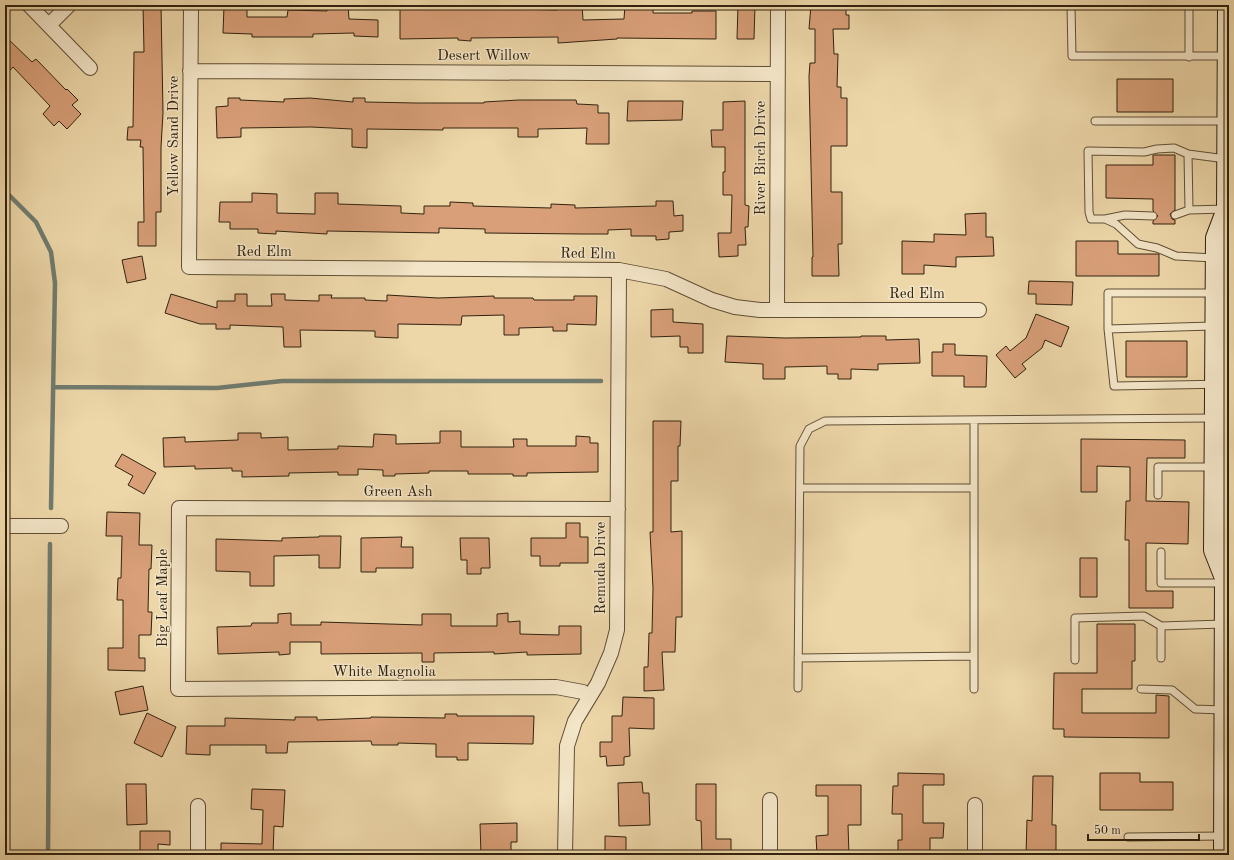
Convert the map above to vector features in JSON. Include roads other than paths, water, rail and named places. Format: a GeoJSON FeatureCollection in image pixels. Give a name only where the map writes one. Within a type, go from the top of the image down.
{"type":"FeatureCollection","features":[{"type":"Feature","properties":{"kind":"main road"},"geometry":{"type":"LineString","coordinates":[[1224,855],[1227,797],[1227,577],[1214,550],[1214,467],[1215,418],[1222,383],[1216,326],[1216,238],[1228,210],[1228,5]]}},
{"type":"Feature","properties":{"kind":"street"},"geometry":{"type":"LineString","coordinates":[[29,5],[90,68]]}},
{"type":"Feature","properties":{"kind":"street"},"geometry":{"type":"LineString","coordinates":[[49,25],[68,5]]}},
{"type":"Feature","properties":{"kind":"street","name":"Yellow Sand Drive"},"geometry":{"type":"LineString","coordinates":[[190,5],[190,267]]}},
{"type":"Feature","properties":{"kind":"street","name":"River Birch Drive"},"geometry":{"type":"LineString","coordinates":[[777,310],[778,5]]}},
{"type":"Feature","properties":{"kind":"street","name":"Desert Willow"},"geometry":{"type":"LineString","coordinates":[[190,71],[778,74]]}},
{"type":"Feature","properties":{"kind":"street","name":"Red Elm"},"geometry":{"type":"LineString","coordinates":[[190,267],[619,270],[666,279],[712,300],[735,307],[777,310],[979,310]]}},
{"type":"Feature","properties":{"kind":"street","name":"Remuda Drive"},"geometry":{"type":"LineString","coordinates":[[566,855],[567,746],[575,721],[598,682],[611,653],[617,630],[619,270]]}},
{"type":"Feature","properties":{"kind":"street","name":"Green Ash"},"geometry":{"type":"LineString","coordinates":[[179,508],[618,508]]}},
{"type":"Feature","properties":{"kind":"street","name":"Big Leaf Maple"},"geometry":{"type":"LineString","coordinates":[[178,688],[179,508]]}},
{"type":"Feature","properties":{"kind":"street"},"geometry":{"type":"LineString","coordinates":[[5,526],[61,526]]}},
{"type":"Feature","properties":{"kind":"street","name":"White Magnolia"},"geometry":{"type":"LineString","coordinates":[[178,688],[556,688],[583,692],[589,696]]}},
{"type":"Feature","properties":{"kind":"street"},"geometry":{"type":"LineString","coordinates":[[770,800],[770,855]]}},
{"type":"Feature","properties":{"kind":"street"},"geometry":{"type":"LineString","coordinates":[[975,805],[975,855]]}},
{"type":"Feature","properties":{"kind":"street"},"geometry":{"type":"LineString","coordinates":[[198,806],[198,855]]}},
{"type":"Feature","properties":{"kind":"lane"},"geometry":{"type":"LineString","coordinates":[[1071,5],[1072,56],[1228,56]]}},
{"type":"Feature","properties":{"kind":"lane"},"geometry":{"type":"LineString","coordinates":[[1189,5],[1189,57]]}},
{"type":"Feature","properties":{"kind":"lane"},"geometry":{"type":"LineString","coordinates":[[1095,121],[1228,121]]}},
{"type":"Feature","properties":{"kind":"lane"},"geometry":{"type":"LineString","coordinates":[[1153,216],[1125,215],[1104,219],[1091,219],[1089,212],[1088,151],[1144,152],[1157,149],[1174,148],[1188,154],[1228,159]]}},
{"type":"Feature","properties":{"kind":"lane"},"geometry":{"type":"LineString","coordinates":[[1188,154],[1189,210]]}},
{"type":"Feature","properties":{"kind":"lane"},"geometry":{"type":"LineString","coordinates":[[1175,215],[1189,210],[1228,210]]}},
{"type":"Feature","properties":{"kind":"lane"},"geometry":{"type":"LineString","coordinates":[[1104,219],[1116,224],[1138,244],[1157,248],[1176,256],[1216,258]]}},
{"type":"Feature","properties":{"kind":"lane"},"geometry":{"type":"LineString","coordinates":[[1216,293],[1108,293],[1108,329],[1114,386],[1222,383]]}},
{"type":"Feature","properties":{"kind":"lane"},"geometry":{"type":"LineString","coordinates":[[1108,329],[1216,326]]}},
{"type":"Feature","properties":{"kind":"lane"},"geometry":{"type":"LineString","coordinates":[[798,688],[800,446],[809,429],[825,421],[1215,418]]}},
{"type":"Feature","properties":{"kind":"lane"},"geometry":{"type":"LineString","coordinates":[[974,420],[974,689]]}},
{"type":"Feature","properties":{"kind":"lane"},"geometry":{"type":"LineString","coordinates":[[1158,495],[1158,467],[1214,467]]}},
{"type":"Feature","properties":{"kind":"lane"},"geometry":{"type":"LineString","coordinates":[[800,488],[974,488]]}},
{"type":"Feature","properties":{"kind":"lane"},"geometry":{"type":"LineString","coordinates":[[1161,552],[1161,583],[1227,577]]}},
{"type":"Feature","properties":{"kind":"lane"},"geometry":{"type":"LineString","coordinates":[[1075,660],[1075,618],[1144,616],[1161,626],[1226,618]]}},
{"type":"Feature","properties":{"kind":"lane"},"geometry":{"type":"LineString","coordinates":[[1161,626],[1161,658]]}},
{"type":"Feature","properties":{"kind":"lane"},"geometry":{"type":"LineString","coordinates":[[798,658],[974,656]]}},
{"type":"Feature","properties":{"kind":"lane"},"geometry":{"type":"LineString","coordinates":[[1141,689],[1172,690],[1195,708],[1226,708]]}},
{"type":"Feature","properties":{"kind":"lane"},"geometry":{"type":"LineString","coordinates":[[1128,837],[1224,836]]}},
{"type":"Feature","properties":{"kind":"waterway"},"geometry":{"type":"LineString","coordinates":[[5,191],[36,222],[51,252],[55,283],[51,508]]}},
{"type":"Feature","properties":{"kind":"waterway"},"geometry":{"type":"LineString","coordinates":[[53,387],[217,388],[282,381],[601,381]]}},
{"type":"Feature","properties":{"kind":"waterway"},"geometry":{"type":"LineString","coordinates":[[48,855],[50,544]]}}]}
